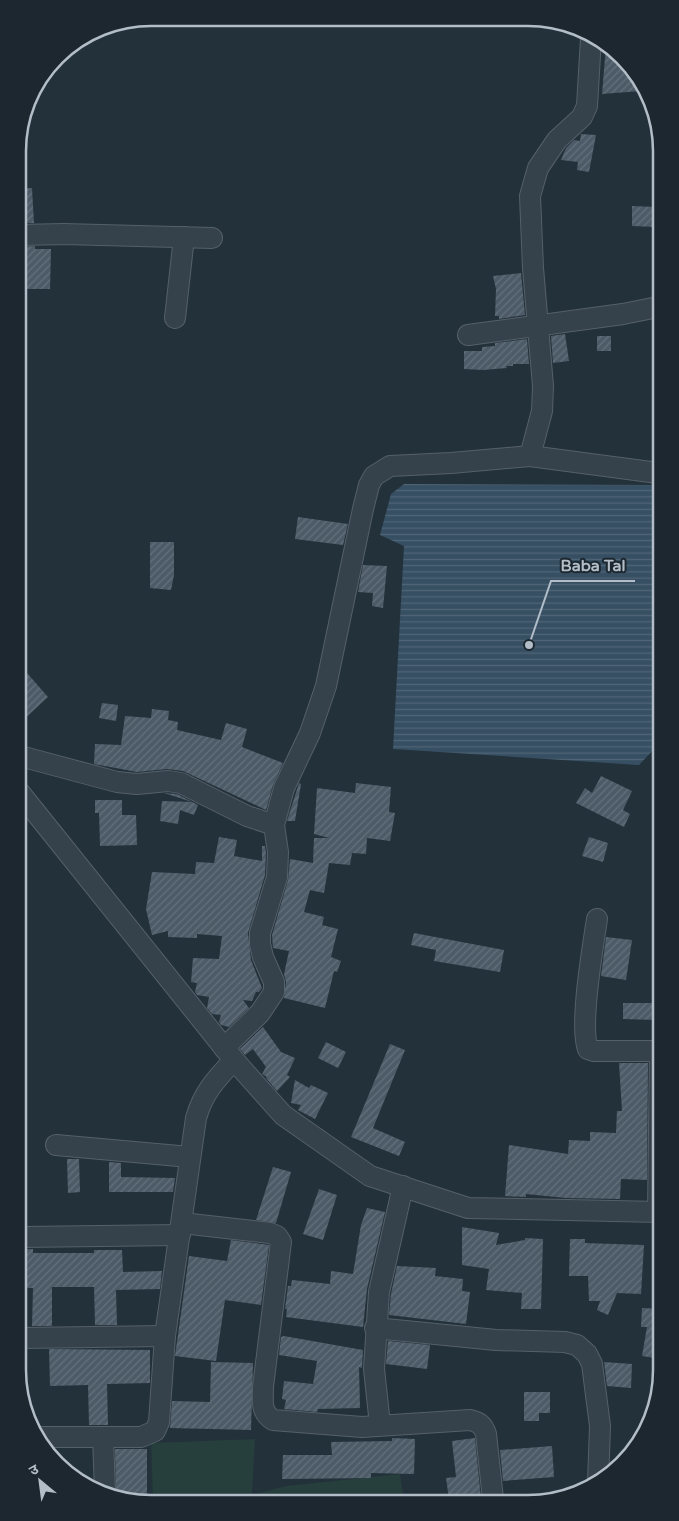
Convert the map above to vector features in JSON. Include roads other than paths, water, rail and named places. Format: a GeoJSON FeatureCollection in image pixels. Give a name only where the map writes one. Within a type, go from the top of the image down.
{"type":"FeatureCollection","features":[{"type":"Feature","properties":{"kind":"street"},"geometry":{"type":"LineString","coordinates":[[530,456],[542,411],[543,386],[530,196],[532,182],[538,168],[558,140],[576,124],[587,106],[591,43]]}},
{"type":"Feature","properties":{"kind":"street"},"geometry":{"type":"LineString","coordinates":[[27,236],[64,234],[212,238]]}},
{"type":"Feature","properties":{"kind":"street"},"geometry":{"type":"LineString","coordinates":[[175,318],[184,237]]}},
{"type":"Feature","properties":{"kind":"street"},"geometry":{"type":"LineString","coordinates":[[468,335],[623,314],[653,308]]}},
{"type":"Feature","properties":{"kind":"street"},"geometry":{"type":"LineString","coordinates":[[46,1437],[142,1437],[155,1432],[159,1422],[165,1336],[196,1118],[201,1099],[210,1084],[229,1054],[274,992],[274,982],[263,957],[260,933],[276,877],[278,852],[274,824],[284,788],[310,733],[326,686],[363,509],[369,485],[374,476],[390,466],[530,456],[653,472]]}},
{"type":"Feature","properties":{"kind":"street"},"geometry":{"type":"LineString","coordinates":[[26,758],[116,782],[136,784],[168,781],[181,783],[247,816],[274,824]]}},
{"type":"Feature","properties":{"kind":"street"},"geometry":{"type":"LineString","coordinates":[[26,801],[229,1054],[283,1115],[370,1176],[468,1208],[652,1212]]}},
{"type":"Feature","properties":{"kind":"street"},"geometry":{"type":"LineString","coordinates":[[597,919],[587,990],[586,1029],[588,1049],[594,1051],[652,1051]]}},
{"type":"Feature","properties":{"kind":"street"},"geometry":{"type":"LineString","coordinates":[[56,1144],[190,1157]]}},
{"type":"Feature","properties":{"kind":"street"},"geometry":{"type":"LineString","coordinates":[[380,1425],[374,1369],[375,1328],[386,1254],[403,1186]]}},
{"type":"Feature","properties":{"kind":"street"},"geometry":{"type":"LineString","coordinates":[[26,1237],[181,1229],[270,1233],[277,1236],[281,1242],[263,1386],[263,1409],[266,1416],[272,1420],[362,1427],[470,1420],[478,1422],[484,1426],[486,1434],[493,1495]]}},
{"type":"Feature","properties":{"kind":"street"},"geometry":{"type":"LineString","coordinates":[[375,1328],[496,1340],[565,1342],[577,1345],[587,1354],[592,1364],[600,1426],[598,1473]]}},
{"type":"Feature","properties":{"kind":"street"},"geometry":{"type":"LineString","coordinates":[[26,1338],[165,1336]]}},
{"type":"Feature","properties":{"kind":"street"},"geometry":{"type":"LineString","coordinates":[[103,1437],[105,1485]]}},
{"type":"Feature","properties":{"kind":"water"},"geometry":{"type":"Polygon","coordinates":[[[404,484],[653,485],[653,751],[639,765],[393,749],[404,546],[380,535],[391,494],[404,484]]]}},
{"type":"Feature","properties":{"kind":"place","name":"Baba Tal"},"geometry":{"type":"Point","coordinates":[529,645]}}]}
